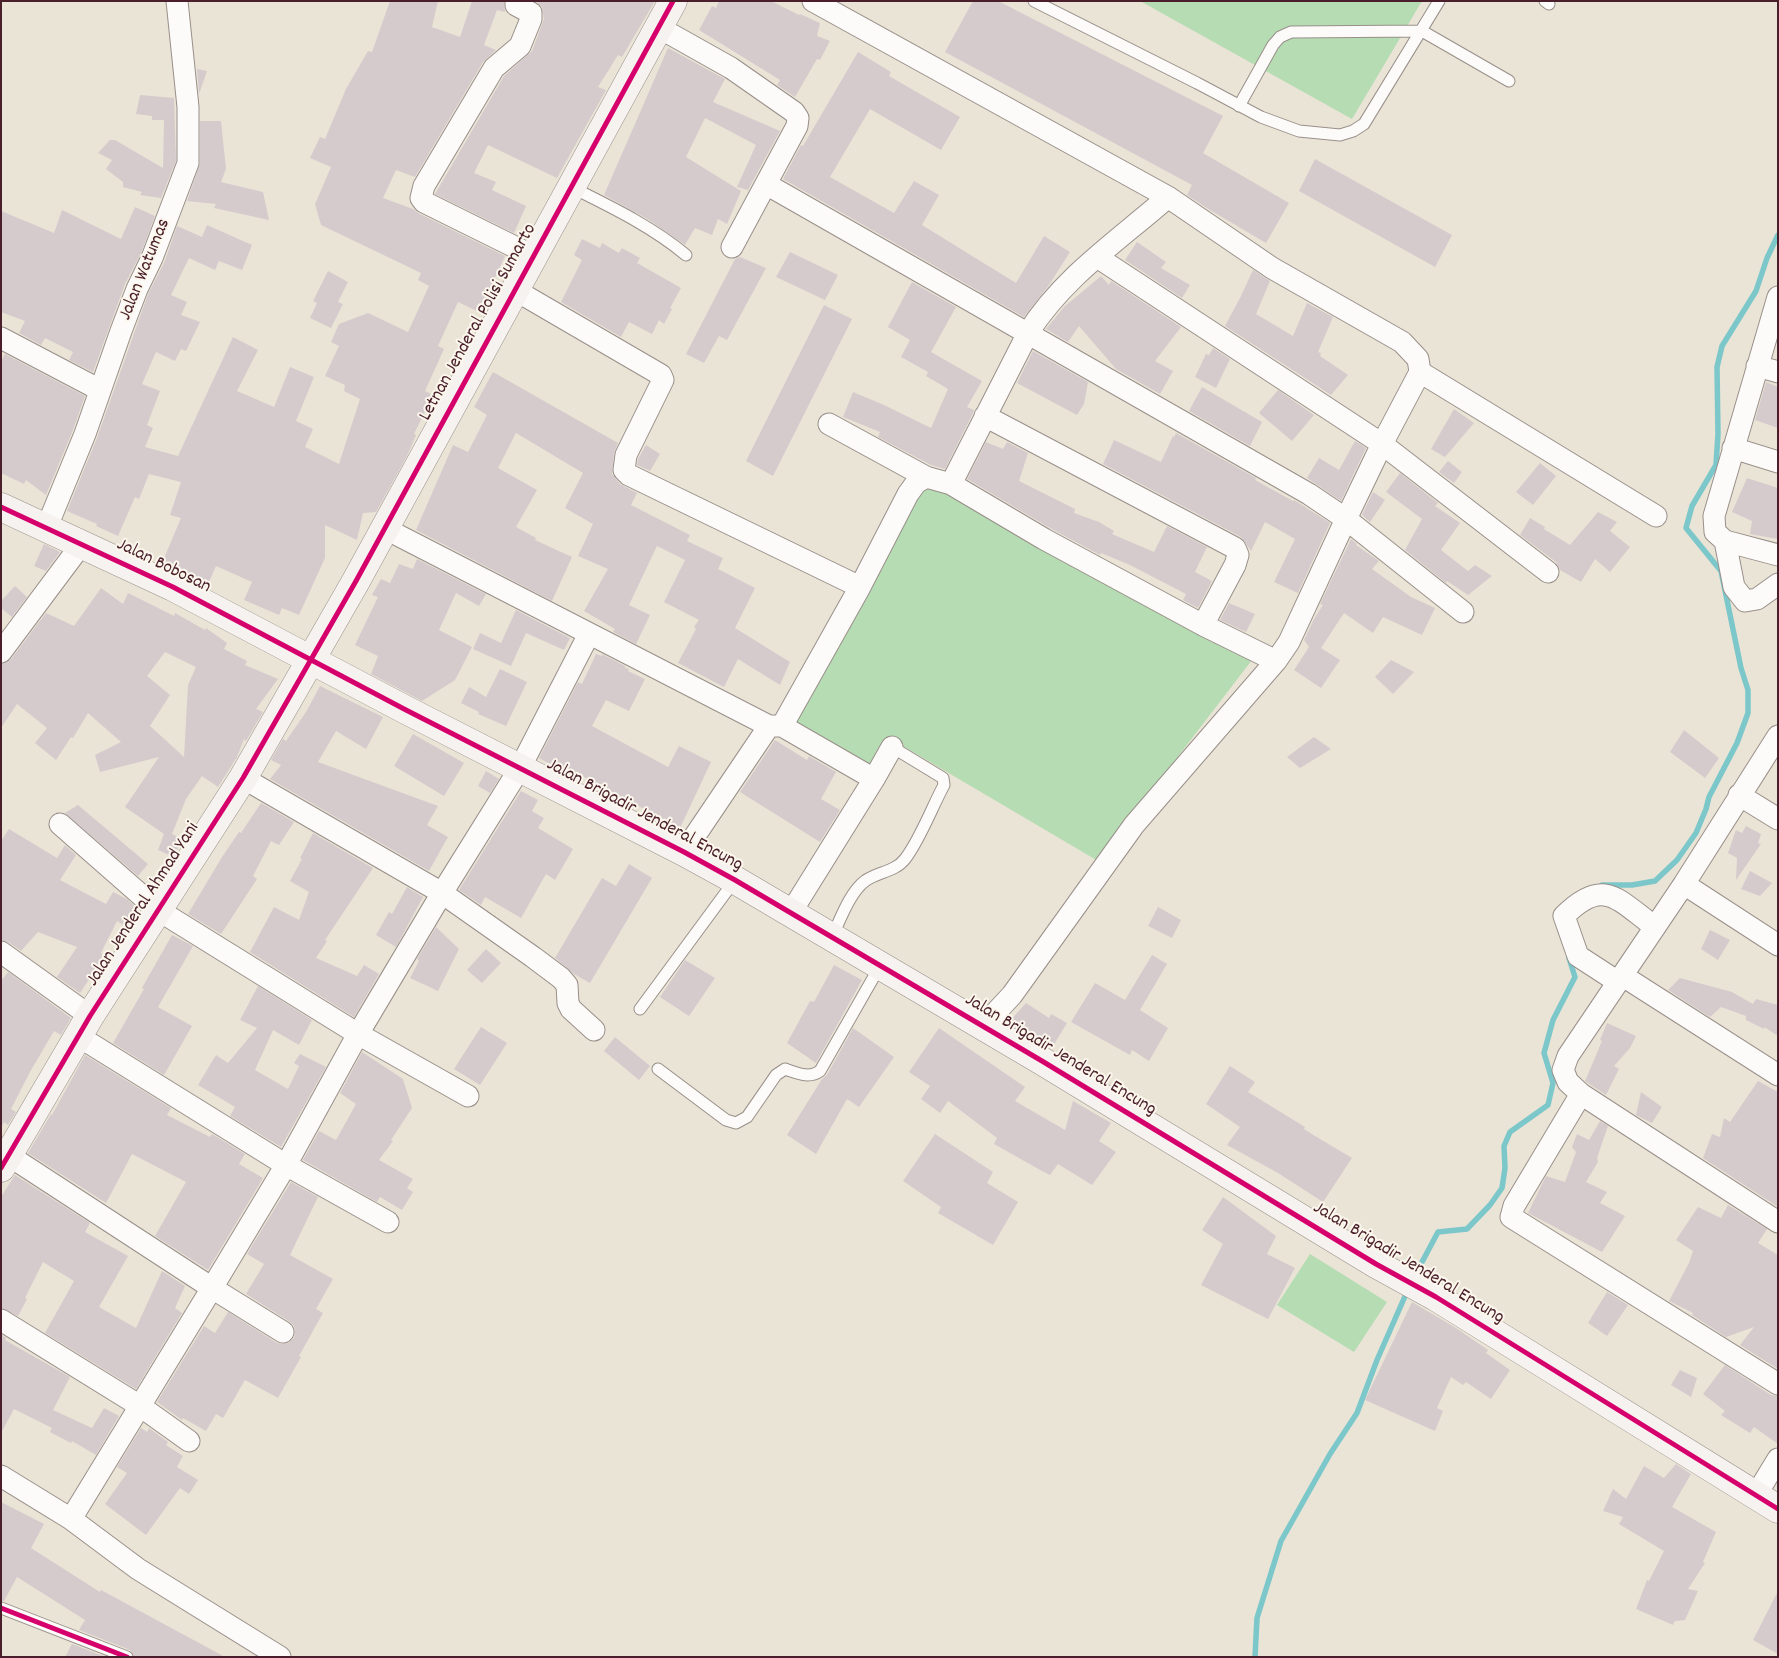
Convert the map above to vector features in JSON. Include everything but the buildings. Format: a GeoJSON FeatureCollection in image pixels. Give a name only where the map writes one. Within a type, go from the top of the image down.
{"type":"FeatureCollection","features":[{"type":"Feature","properties":{"kind":"street","name":"Jalan Watumas"},"geometry":{"type":"LineString","coordinates":[[46,529],[86,434],[121,331],[137,289],[152,258],[188,163],[188,107],[177,1]]}},
{"type":"Feature","properties":{"kind":"street"},"geometry":{"type":"LineString","coordinates":[[516,1],[516,5],[531,13],[531,19],[520,46],[494,68],[424,186],[421,198],[424,202],[533,256]]}},
{"type":"Feature","properties":{"kind":"street","name":"Letnan Jenderal Polisi Sumarto"},"geometry":{"type":"LineString","coordinates":[[311,658],[352,588],[673,1]]}},
{"type":"Feature","properties":{"kind":"street"},"geometry":{"type":"LineString","coordinates":[[813,1],[1168,198],[1272,268],[1402,342],[1418,359],[1420,372],[1382,444],[1289,642],[1276,661],[1134,825],[1012,995],[983,1026]]}},
{"type":"Feature","properties":{"kind":"street"},"geometry":{"type":"LineString","coordinates":[[658,27],[731,68],[794,112],[798,118],[797,126],[732,247]]}},
{"type":"Feature","properties":{"kind":"street"},"geometry":{"type":"LineString","coordinates":[[766,184],[1309,494],[1346,519],[1463,612]]}},
{"type":"Feature","properties":{"kind":"street"},"geometry":{"type":"LineString","coordinates":[[951,484],[1028,333],[1041,312],[1056,294],[1097,257],[1168,198]]}},
{"type":"Feature","properties":{"kind":"street"},"geometry":{"type":"LineString","coordinates":[[1097,257],[1382,444],[1548,572]]}},
{"type":"Feature","properties":{"kind":"street"},"geometry":{"type":"LineString","coordinates":[[515,290],[661,375],[663,380],[626,455],[624,470],[630,475],[860,587]]}},
{"type":"Feature","properties":{"kind":"street"},"geometry":{"type":"LineString","coordinates":[[1778,297],[1714,516],[1715,532],[1725,541],[1778,555]]}},
{"type":"Feature","properties":{"kind":"street"},"geometry":{"type":"LineString","coordinates":[[1,338],[100,390]]}},
{"type":"Feature","properties":{"kind":"street"},"geometry":{"type":"LineString","coordinates":[[1757,366],[1778,372]]}},
{"type":"Feature","properties":{"kind":"street"},"geometry":{"type":"LineString","coordinates":[[1420,372],[1656,516]]}},
{"type":"Feature","properties":{"kind":"street"},"geometry":{"type":"LineString","coordinates":[[985,416],[1235,548],[1238,555],[1235,565],[1204,625]]}},
{"type":"Feature","properties":{"kind":"street"},"geometry":{"type":"LineString","coordinates":[[829,424],[926,478],[951,484],[1044,539],[1204,625],[1276,661]]}},
{"type":"Feature","properties":{"kind":"street"},"geometry":{"type":"LineString","coordinates":[[1733,448],[1778,462]]}},
{"type":"Feature","properties":{"kind":"street"},"geometry":{"type":"LineString","coordinates":[[684,852],[776,726],[860,587],[908,494],[916,483],[926,478]]}},
{"type":"Feature","properties":{"kind":"street","name":"Jalan Bobosan"},"geometry":{"type":"LineString","coordinates":[[1,508],[173,587],[311,658]]}},
{"type":"Feature","properties":{"kind":"street"},"geometry":{"type":"LineString","coordinates":[[384,528],[589,634],[776,726],[874,779]]}},
{"type":"Feature","properties":{"kind":"street"},"geometry":{"type":"LineString","coordinates":[[1725,541],[1734,587],[1745,601],[1757,600],[1778,584]]}},
{"type":"Feature","properties":{"kind":"street"},"geometry":{"type":"LineString","coordinates":[[1,652],[81,545]]}},
{"type":"Feature","properties":{"kind":"street"},"geometry":{"type":"LineString","coordinates":[[71,1519],[286,1165],[358,1034],[442,893],[520,768],[589,634]]}},
{"type":"Feature","properties":{"kind":"street","name":"Jalan Brigadir Jenderal Encung"},"geometry":{"type":"LineString","coordinates":[[311,658],[735,880],[983,1026],[1376,1264],[1436,1296],[1767,1502]]}},
{"type":"Feature","properties":{"kind":"street","name":"Jalan Jenderal Ahmad Yani"},"geometry":{"type":"LineString","coordinates":[[5,1162],[84,1026],[243,778],[311,658]]}},
{"type":"Feature","properties":{"kind":"street"},"geometry":{"type":"LineString","coordinates":[[1778,736],[1684,884],[1568,1056],[1563,1070],[1568,1082],[1580,1094],[1778,1222]]}},
{"type":"Feature","properties":{"kind":"street"},"geometry":{"type":"LineString","coordinates":[[790,914],[892,747]]}},
{"type":"Feature","properties":{"kind":"street"},"geometry":{"type":"LineString","coordinates":[[243,778],[442,893],[561,978],[567,985],[568,1003],[571,1009],[594,1030]]}},
{"type":"Feature","properties":{"kind":"street"},"geometry":{"type":"LineString","coordinates":[[1739,795],[1778,819]]}},
{"type":"Feature","properties":{"kind":"street"},"geometry":{"type":"LineString","coordinates":[[60,824],[158,910],[358,1034],[468,1096]]}},
{"type":"Feature","properties":{"kind":"street"},"geometry":{"type":"LineString","coordinates":[[1684,884],[1778,945]]}},
{"type":"Feature","properties":{"kind":"street"},"geometry":{"type":"LineString","coordinates":[[1655,927],[1612,895],[1595,894],[1575,906],[1564,916],[1578,956],[1620,979],[1778,1075]]}},
{"type":"Feature","properties":{"kind":"street"},"geometry":{"type":"LineString","coordinates":[[1,952],[84,1026],[286,1165],[388,1222]]}},
{"type":"Feature","properties":{"kind":"street"},"geometry":{"type":"LineString","coordinates":[[1580,1094],[1514,1206],[1511,1217],[1778,1384]]}},
{"type":"Feature","properties":{"kind":"street"},"geometry":{"type":"LineString","coordinates":[[5,1162],[283,1332]]}},
{"type":"Feature","properties":{"kind":"street"},"geometry":{"type":"LineString","coordinates":[[1,1320],[140,1406],[189,1441]]}},
{"type":"Feature","properties":{"kind":"street"},"geometry":{"type":"LineString","coordinates":[[1767,1502],[1778,1459]]}},
{"type":"Feature","properties":{"kind":"street"},"geometry":{"type":"LineString","coordinates":[[1,1476],[71,1519],[138,1569],[280,1657]]}},
{"type":"Feature","properties":{"kind":"lane"},"geometry":{"type":"LineString","coordinates":[[1034,1],[1261,118],[1299,131],[1340,134],[1353,131],[1364,124],[1439,1]]}},
{"type":"Feature","properties":{"kind":"lane"},"geometry":{"type":"LineString","coordinates":[[1239,106],[1273,45],[1280,36],[1291,32],[1422,31],[1509,81]]}},
{"type":"Feature","properties":{"kind":"lane"},"geometry":{"type":"LineString","coordinates":[[571,186],[644,224],[686,255]]}},
{"type":"Feature","properties":{"kind":"lane"},"geometry":{"type":"LineString","coordinates":[[831,938],[855,891],[865,880],[895,868],[904,860],[913,847],[944,782],[943,778],[892,747]]}},
{"type":"Feature","properties":{"kind":"lane"},"geometry":{"type":"LineString","coordinates":[[640,1009],[735,880]]}},
{"type":"Feature","properties":{"kind":"lane"},"geometry":{"type":"LineString","coordinates":[[658,1069],[726,1120],[736,1123],[747,1117],[776,1075],[785,1069],[807,1076],[814,1075],[820,1071],[880,966]]}},
{"type":"Feature","properties":{"kind":"lane"},"geometry":{"type":"LineString","coordinates":[[1,1608],[127,1657]]}},
{"type":"Feature","properties":{"kind":"green space"},"geometry":{"type":"Polygon","coordinates":[[[1140,1],[1422,1],[1352,119],[1140,1]]]}},
{"type":"Feature","properties":{"kind":"green space"},"geometry":{"type":"Polygon","coordinates":[[[930,484],[1255,656],[1098,861],[891,739],[873,767],[789,719],[897,524],[930,484]]]}},
{"type":"Feature","properties":{"kind":"green space"},"geometry":{"type":"Polygon","coordinates":[[[1310,1254],[1387,1302],[1354,1352],[1277,1305],[1310,1254]]]}},
{"type":"Feature","properties":{"kind":"waterway"},"geometry":{"type":"LineString","coordinates":[[1602,885],[1632,885],[1655,881],[1677,860],[1696,833],[1709,797],[1737,743],[1748,713],[1748,690],[1741,668],[1721,571],[1686,528],[1692,506],[1716,465],[1718,434],[1717,367],[1722,346],[1756,291],[1767,258],[1778,235]]}},
{"type":"Feature","properties":{"kind":"waterway"},"geometry":{"type":"LineString","coordinates":[[1421,1264],[1438,1232],[1467,1229],[1490,1205],[1502,1188],[1505,1168],[1504,1146],[1510,1132],[1548,1105],[1553,1083],[1544,1053],[1553,1020],[1575,977],[1569,958]]}},
{"type":"Feature","properties":{"kind":"waterway"},"geometry":{"type":"LineString","coordinates":[[1255,1657],[1257,1618],[1281,1541],[1330,1454],[1357,1413],[1377,1360],[1406,1294]]}},
{"type":"Feature","properties":{"kind":"cycle path"},"geometry":{"type":"LineString","coordinates":[[1,1168],[90,1016],[243,778],[356,581],[673,1]]}},
{"type":"Feature","properties":{"kind":"cycle path"},"geometry":{"type":"LineString","coordinates":[[1,507],[173,587],[735,880],[1042,1061],[1376,1264],[1436,1297],[1778,1509]]}},
{"type":"Feature","properties":{"kind":"cycle path"},"geometry":{"type":"LineString","coordinates":[[1,1608],[127,1657]]}}]}
